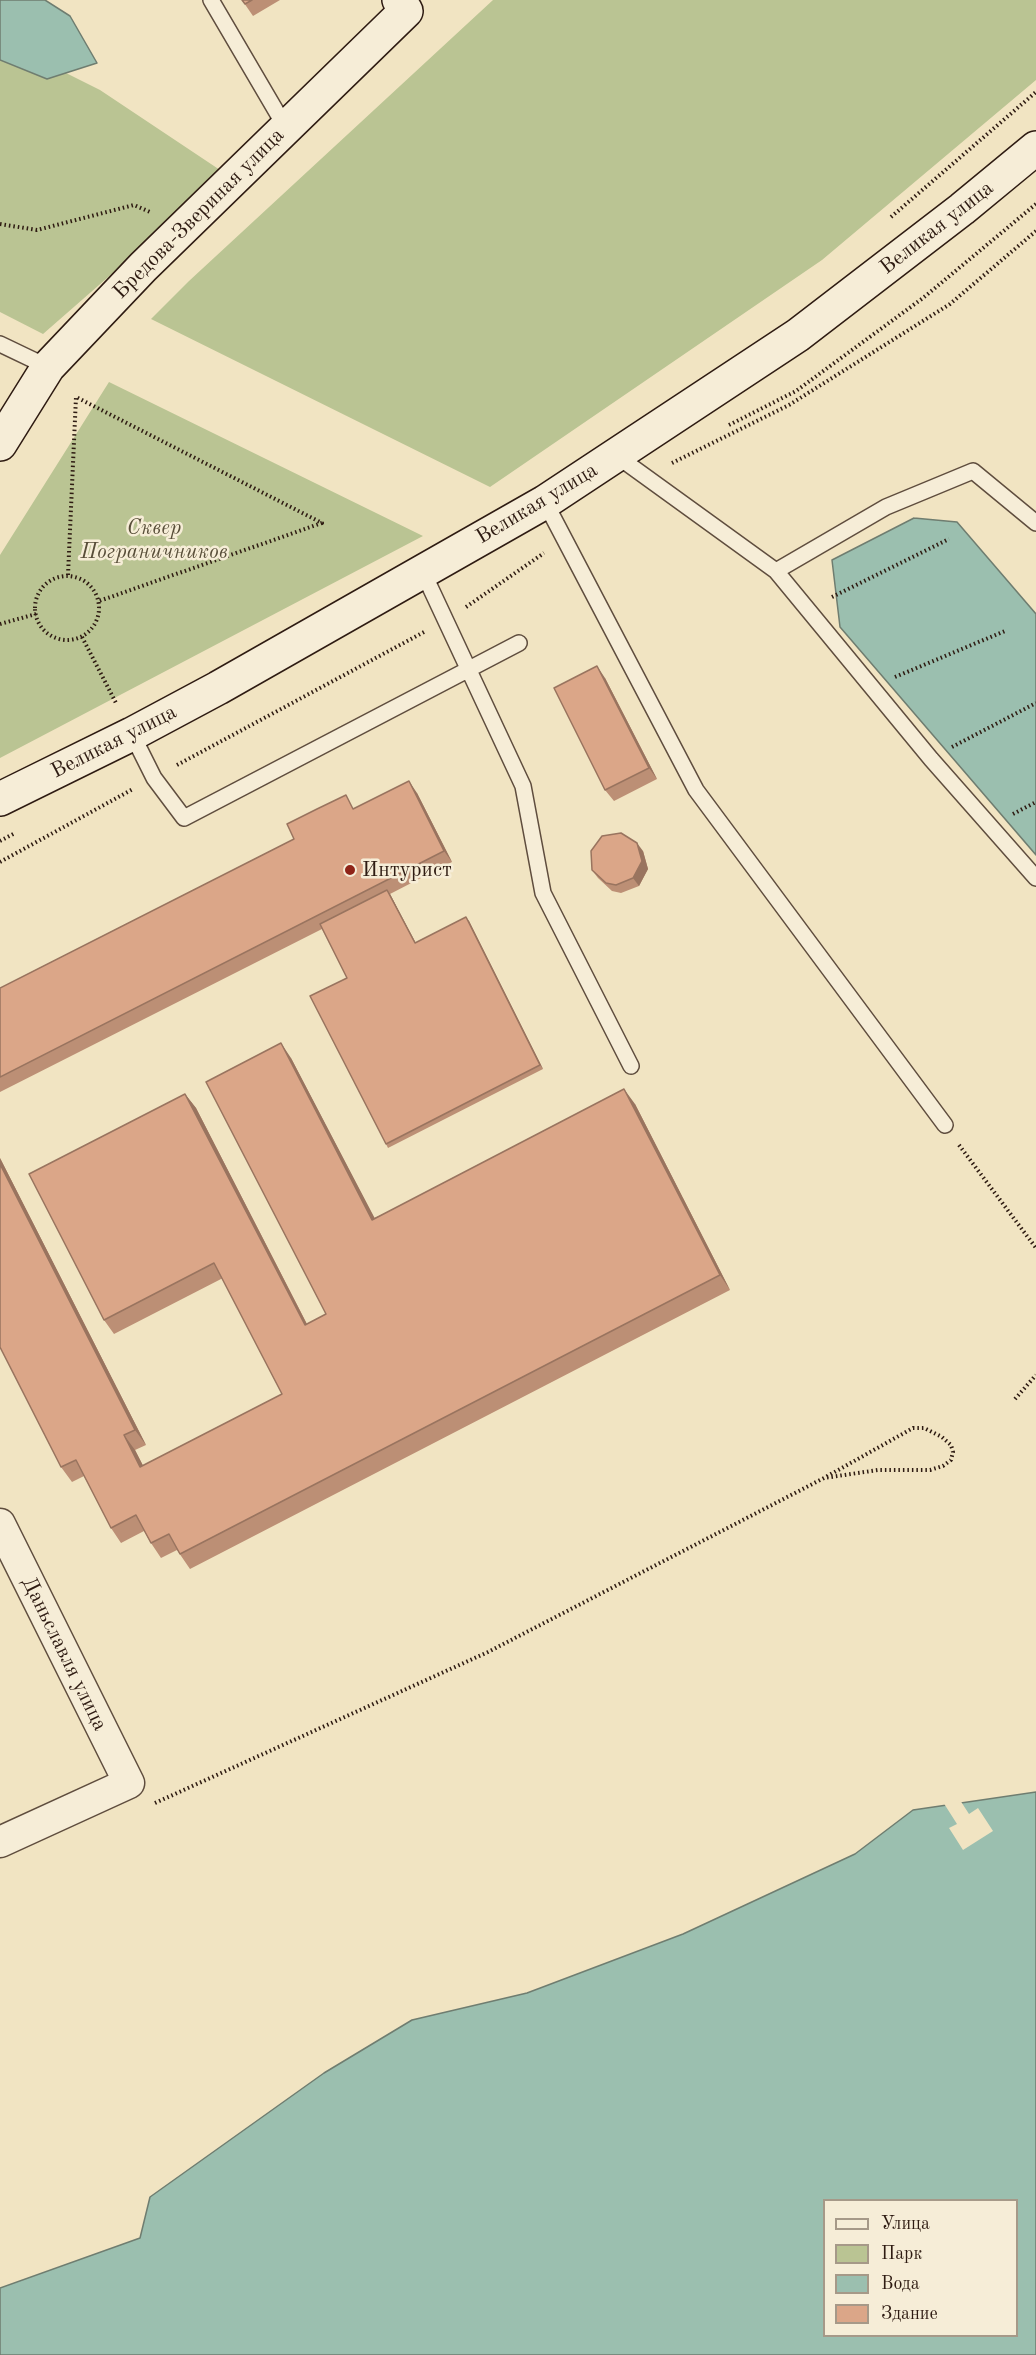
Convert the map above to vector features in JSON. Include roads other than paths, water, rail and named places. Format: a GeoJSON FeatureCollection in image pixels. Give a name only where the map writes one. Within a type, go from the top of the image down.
{"type":"FeatureCollection","features":[{"type":"Feature","properties":{"kind":"main road","name":"Бредова-Звериная улица"},"geometry":{"type":"LineString","coordinates":[[0,444],[48,367],[184,227],[286,128],[408,4]]}},
{"type":"Feature","properties":{"kind":"main road","name":"Великая улица"},"geometry":{"type":"LineString","coordinates":[[0,799],[125,721],[423,572],[545,502],[798,335],[962,209],[1036,148]]}},
{"type":"Feature","properties":{"kind":"street","name":"Даньславля улица"},"geometry":{"type":"LineString","coordinates":[[0,1524],[129,1783],[0,1842]]}},
{"type":"Feature","properties":{"kind":"lane"},"geometry":{"type":"LineString","coordinates":[[211,0],[286,128]]}},
{"type":"Feature","properties":{"kind":"lane"},"geometry":{"type":"LineString","coordinates":[[0,344],[48,367]]}},
{"type":"Feature","properties":{"kind":"lane"},"geometry":{"type":"LineString","coordinates":[[617,456],[776,571],[931,759],[1036,878]]}},
{"type":"Feature","properties":{"kind":"lane"},"geometry":{"type":"LineString","coordinates":[[776,571],[886,507],[973,471],[1036,523]]}},
{"type":"Feature","properties":{"kind":"lane"},"geometry":{"type":"LineString","coordinates":[[545,502],[696,790],[945,1125]]}},
{"type":"Feature","properties":{"kind":"lane"},"geometry":{"type":"LineString","coordinates":[[423,572],[523,786],[543,893],[631,1066]]}},
{"type":"Feature","properties":{"kind":"lane"},"geometry":{"type":"LineString","coordinates":[[125,721],[154,778],[184,818],[519,644]]}},
{"type":"Feature","properties":{"kind":"water"},"geometry":{"type":"Polygon","coordinates":[[[0,0],[45,0],[70,16],[97,63],[47,79],[0,60],[0,0]]]}},
{"type":"Feature","properties":{"kind":"water"},"geometry":{"type":"Polygon","coordinates":[[[914,518],[957,522],[1036,614],[1036,855],[840,627],[832,560],[914,518]]]}},
{"type":"Feature","properties":{"kind":"water"},"geometry":{"type":"Polygon","coordinates":[[[1036,1792],[1036,2355],[0,2355],[0,2288],[140,2238],[150,2197],[324,2073],[412,2020],[527,1993],[683,1934],[855,1854],[913,1810],[1036,1792]]]}},
{"type":"Feature","properties":{"kind":"place","name":"Интурист"},"geometry":{"type":"Point","coordinates":[350,870]}},
{"type":"Feature","properties":{"kind":"park label","name":"Сквер Пограничников"},"geometry":{"type":"Point","coordinates":[154,540]}}]}
